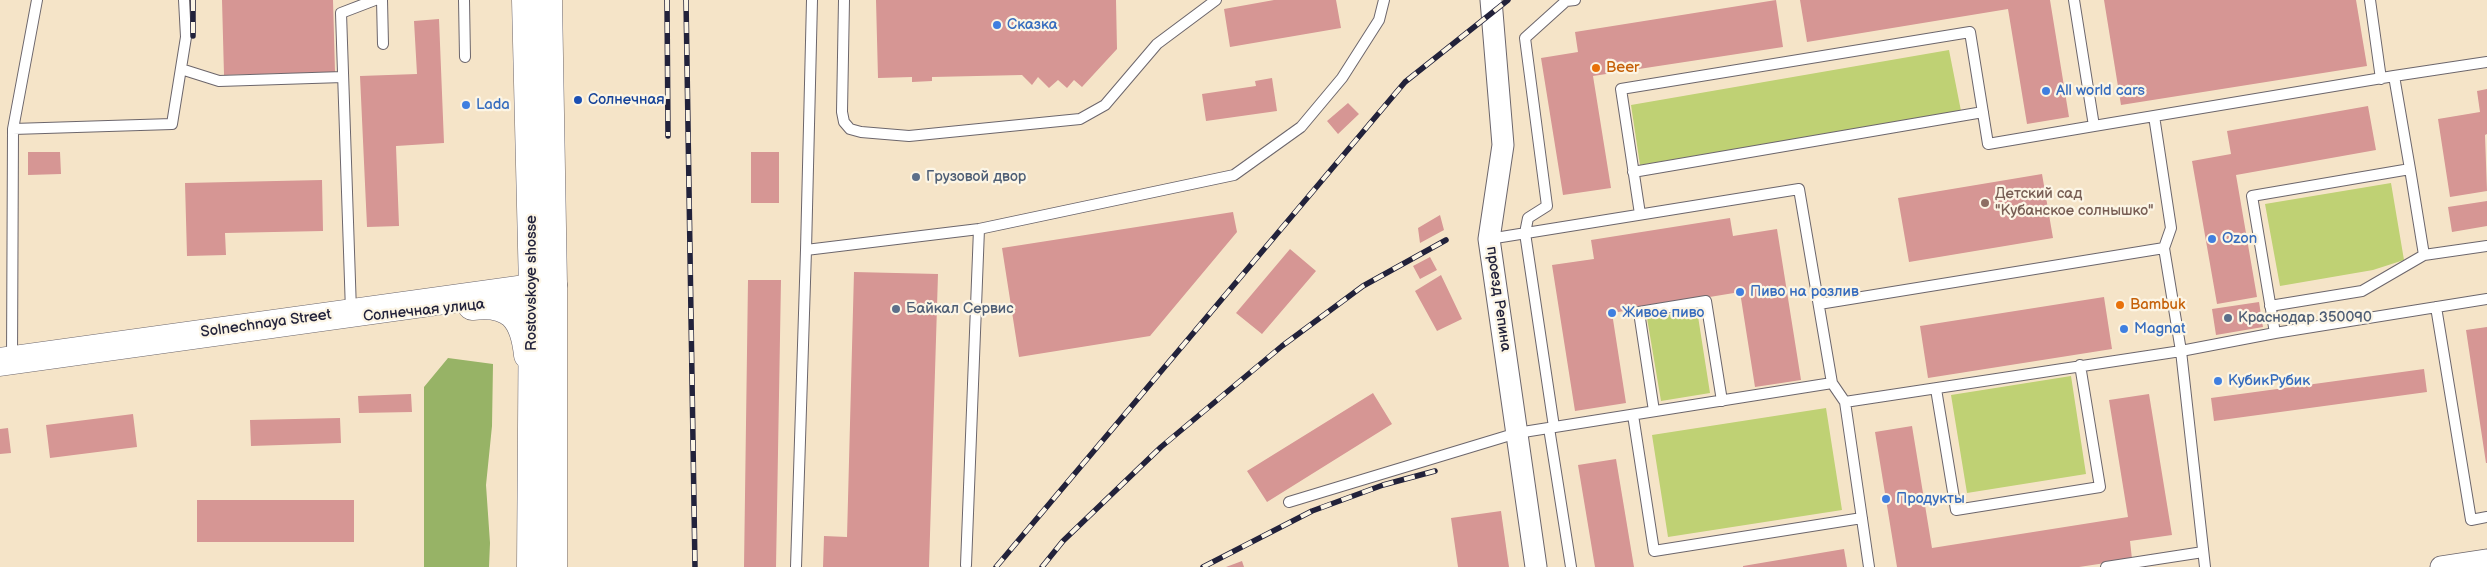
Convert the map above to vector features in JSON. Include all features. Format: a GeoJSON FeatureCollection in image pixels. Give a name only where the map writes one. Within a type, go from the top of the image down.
{"type":"FeatureCollection","features":[{"type":"Feature","properties":{"kind":"main road","name":"Rostovskoye shosse"},"geometry":{"type":"LineString","coordinates":[[526,0],[543,286],[553,567]]}},
{"type":"Feature","properties":{"kind":"main road","name":"Rostovskoye shosse"},"geometry":{"type":"LineString","coordinates":[[531,567],[532,383],[543,286],[548,0]]}},
{"type":"Feature","properties":{"kind":"main road","name":"Solnechnaya Street"},"geometry":{"type":"LineString","coordinates":[[6,362],[543,286]]}},
{"type":"Feature","properties":{"kind":"main road","name":"Солнечная улица"},"geometry":{"type":"LineString","coordinates":[[351,312],[357,318],[489,303],[498,305],[512,312],[522,324],[532,383]]}},
{"type":"Feature","properties":{"kind":"street","name":"проезд Репина"},"geometry":{"type":"LineString","coordinates":[[1491,0],[1503,145],[1489,238],[1536,567]]}},
{"type":"Feature","properties":{"kind":"street"},"geometry":{"type":"LineString","coordinates":[[2440,567],[2464,565],[2487,560]]}},
{"type":"Feature","properties":{"kind":"lane"},"geometry":{"type":"LineString","coordinates":[[6,362],[13,129],[37,0]]}},
{"type":"Feature","properties":{"kind":"lane"},"geometry":{"type":"LineString","coordinates":[[13,129],[172,124],[186,38],[184,0]]}},
{"type":"Feature","properties":{"kind":"lane"},"geometry":{"type":"LineString","coordinates":[[351,312],[341,13],[375,0]]}},
{"type":"Feature","properties":{"kind":"lane"},"geometry":{"type":"LineString","coordinates":[[382,0],[383,44]]}},
{"type":"Feature","properties":{"kind":"lane"},"geometry":{"type":"LineString","coordinates":[[464,0],[465,57]]}},
{"type":"Feature","properties":{"kind":"lane"},"geometry":{"type":"LineString","coordinates":[[796,567],[812,0]]}},
{"type":"Feature","properties":{"kind":"lane"},"geometry":{"type":"LineString","coordinates":[[844,0],[842,100],[844,122],[850,129],[861,132],[909,136],[1080,119],[1105,105],[1157,44],[1216,0]]}},
{"type":"Feature","properties":{"kind":"lane"},"geometry":{"type":"LineString","coordinates":[[806,250],[979,229],[1234,174],[1301,127],[1347,70],[1379,20],[1384,0]]}},
{"type":"Feature","properties":{"kind":"lane"},"geometry":{"type":"LineString","coordinates":[[1571,567],[1525,233],[1528,218],[1547,206],[1525,38],[1566,1],[1575,0]]}},
{"type":"Feature","properties":{"kind":"lane"},"geometry":{"type":"LineString","coordinates":[[2074,0],[2094,126]]}},
{"type":"Feature","properties":{"kind":"lane"},"geometry":{"type":"LineString","coordinates":[[2370,0],[2381,78]]}},
{"type":"Feature","properties":{"kind":"lane"},"geometry":{"type":"LineString","coordinates":[[1640,214],[1621,89],[1970,32],[1988,144],[2487,62]]}},
{"type":"Feature","properties":{"kind":"lane"},"geometry":{"type":"LineString","coordinates":[[181,69],[219,81],[343,77]]}},
{"type":"Feature","properties":{"kind":"lane"},"geometry":{"type":"LineString","coordinates":[[2394,76],[2424,256]]}},
{"type":"Feature","properties":{"kind":"lane"},"geometry":{"type":"LineString","coordinates":[[1634,172],[1983,112]]}},
{"type":"Feature","properties":{"kind":"lane"},"geometry":{"type":"LineString","coordinates":[[2154,116],[2171,228],[2164,248],[2181,351],[2205,567]]}},
{"type":"Feature","properties":{"kind":"lane"},"geometry":{"type":"LineString","coordinates":[[2275,333],[2252,196],[2410,169]]}},
{"type":"Feature","properties":{"kind":"lane"},"geometry":{"type":"LineString","coordinates":[[1489,238],[1799,189],[1832,383],[1845,402],[1869,567]]}},
{"type":"Feature","properties":{"kind":"lane"},"geometry":{"type":"LineString","coordinates":[[966,565],[979,229]]}},
{"type":"Feature","properties":{"kind":"lane"},"geometry":{"type":"LineString","coordinates":[[2270,306],[2362,292],[2424,256],[2487,246]]}},
{"type":"Feature","properties":{"kind":"lane"},"geometry":{"type":"LineString","coordinates":[[1819,304],[2164,248]]}},
{"type":"Feature","properties":{"kind":"lane"},"geometry":{"type":"LineString","coordinates":[[1845,402],[2181,351],[2275,333],[2487,298]]}},
{"type":"Feature","properties":{"kind":"lane"},"geometry":{"type":"LineString","coordinates":[[1654,411],[1639,312],[1706,301],[1722,400]]}},
{"type":"Feature","properties":{"kind":"lane"},"geometry":{"type":"LineString","coordinates":[[2436,307],[2470,520],[2487,517]]}},
{"type":"Feature","properties":{"kind":"lane"},"geometry":{"type":"LineString","coordinates":[[1936,389],[1956,510],[2100,488],[2080,365]]}},
{"type":"Feature","properties":{"kind":"lane"},"geometry":{"type":"LineString","coordinates":[[1289,502],[1517,433],[1832,383]]}},
{"type":"Feature","properties":{"kind":"lane"},"geometry":{"type":"LineString","coordinates":[[1633,415],[1654,551],[1862,518]]}},
{"type":"Feature","properties":{"kind":"lane"},"geometry":{"type":"LineString","coordinates":[[2106,567],[2203,552]]}},
{"type":"Feature","properties":{"kind":"green space"},"geometry":{"type":"Polygon","coordinates":[[[1949,50],[1961,111],[1640,165],[1631,105],[1949,50]]]}},
{"type":"Feature","properties":{"kind":"green space"},"geometry":{"type":"Polygon","coordinates":[[[2391,183],[2404,260],[2373,270],[2280,286],[2265,204],[2391,183]]]}},
{"type":"Feature","properties":{"kind":"green space"},"geometry":{"type":"Polygon","coordinates":[[[1697,310],[1710,393],[1661,401],[1647,318],[1697,310]]]}},
{"type":"Feature","properties":{"kind":"green space"},"geometry":{"type":"Polygon","coordinates":[[[448,358],[493,364],[492,426],[486,485],[490,543],[489,567],[424,567],[424,387],[448,358]]]}},
{"type":"Feature","properties":{"kind":"green space"},"geometry":{"type":"Polygon","coordinates":[[[2071,376],[2086,474],[1967,493],[1951,395],[2071,376]]]}},
{"type":"Feature","properties":{"kind":"green space"},"geometry":{"type":"Polygon","coordinates":[[[1826,408],[1842,510],[1668,537],[1652,435],[1826,408]]]}},
{"type":"Feature","properties":{"kind":"building"},"geometry":{"type":"Polygon","coordinates":[[[222,0],[333,0],[335,72],[224,75],[222,0]]]}},
{"type":"Feature","properties":{"kind":"building","name":"Сказка"},"geometry":{"type":"Polygon","coordinates":[[[876,0],[1116,0],[1117,49],[1082,87],[1074,80],[1067,88],[1058,80],[1049,88],[1038,77],[1032,85],[1022,75],[932,77],[932,81],[912,82],[912,77],[878,78],[876,0]]]}},
{"type":"Feature","properties":{"kind":"building"},"geometry":{"type":"Polygon","coordinates":[[[1274,0],[1336,0],[1341,28],[1230,47],[1224,9],[1274,0]]]}},
{"type":"Feature","properties":{"kind":"building"},"geometry":{"type":"Polygon","coordinates":[[[1776,0],[1783,47],[1593,76],[1611,188],[1563,195],[1541,58],[1578,52],[1575,32],[1776,0]]]}},
{"type":"Feature","properties":{"kind":"building"},"geometry":{"type":"Polygon","coordinates":[[[1800,0],[2050,0],[2069,117],[2027,124],[2008,9],[1807,42],[1800,0]]]}},
{"type":"Feature","properties":{"kind":"building"},"geometry":{"type":"Polygon","coordinates":[[[2104,0],[2356,0],[2367,66],[2121,105],[2104,0]]]}},
{"type":"Feature","properties":{"kind":"building"},"geometry":{"type":"Polygon","coordinates":[[[439,19],[444,143],[396,146],[399,226],[367,227],[360,76],[417,74],[414,21],[439,19]]]}},
{"type":"Feature","properties":{"kind":"building"},"geometry":{"type":"Polygon","coordinates":[[[1272,78],[1277,111],[1206,121],[1202,94],[1256,86],[1255,81],[1272,78]]]}},
{"type":"Feature","properties":{"kind":"building"},"geometry":{"type":"Polygon","coordinates":[[[2487,89],[2487,134],[2485,135],[2487,191],[2450,197],[2438,119],[2480,112],[2477,91],[2487,89]]]}},
{"type":"Feature","properties":{"kind":"building"},"geometry":{"type":"Polygon","coordinates":[[[1348,103],[1359,114],[1338,134],[1327,121],[1348,103]]]}},
{"type":"Feature","properties":{"kind":"building"},"geometry":{"type":"Polygon","coordinates":[[[2368,106],[2376,150],[2236,175],[2257,297],[2217,304],[2192,161],[2231,154],[2227,131],[2368,106]]]}},
{"type":"Feature","properties":{"kind":"building"},"geometry":{"type":"Polygon","coordinates":[[[28,152],[60,152],[61,174],[28,175],[28,152]]]}},
{"type":"Feature","properties":{"kind":"building"},"geometry":{"type":"Polygon","coordinates":[[[751,152],[779,152],[779,203],[751,203],[751,152]]]}},
{"type":"Feature","properties":{"kind":"building"},"geometry":{"type":"Polygon","coordinates":[[[2042,174],[2053,238],[1909,262],[1898,198],[2042,174]]]}},
{"type":"Feature","properties":{"kind":"building"},"geometry":{"type":"Polygon","coordinates":[[[322,180],[323,231],[225,233],[226,255],[187,256],[185,183],[322,180]]]}},
{"type":"Feature","properties":{"kind":"building"},"geometry":{"type":"Polygon","coordinates":[[[2487,201],[2487,226],[2452,232],[2448,207],[2487,201]]]}},
{"type":"Feature","properties":{"kind":"building"},"geometry":{"type":"Polygon","coordinates":[[[1233,212],[1237,232],[1150,336],[1019,357],[1002,248],[1233,212]]]}},
{"type":"Feature","properties":{"kind":"building"},"geometry":{"type":"Polygon","coordinates":[[[1440,215],[1444,230],[1420,243],[1418,228],[1440,215]]]}},
{"type":"Feature","properties":{"kind":"building"},"geometry":{"type":"Polygon","coordinates":[[[1730,218],[1733,236],[1777,229],[1801,380],[1755,387],[1740,292],[1612,313],[1626,403],[1575,411],[1552,265],[1594,259],[1591,240],[1730,218]]]}},
{"type":"Feature","properties":{"kind":"building"},"geometry":{"type":"Polygon","coordinates":[[[1290,249],[1316,271],[1262,334],[1236,313],[1290,249]]]}},
{"type":"Feature","properties":{"kind":"building"},"geometry":{"type":"Polygon","coordinates":[[[1430,257],[1437,270],[1420,279],[1413,266],[1430,257]]]}},
{"type":"Feature","properties":{"kind":"building"},"geometry":{"type":"Polygon","coordinates":[[[854,272],[938,274],[929,567],[823,567],[824,536],[847,537],[854,272]]]}},
{"type":"Feature","properties":{"kind":"building"},"geometry":{"type":"Polygon","coordinates":[[[1441,275],[1462,319],[1437,331],[1415,291],[1441,275]]]}},
{"type":"Feature","properties":{"kind":"building"},"geometry":{"type":"Polygon","coordinates":[[[748,280],[781,280],[776,567],[744,567],[748,280]]]}},
{"type":"Feature","properties":{"kind":"building"},"geometry":{"type":"Polygon","coordinates":[[[2104,297],[2112,349],[1928,378],[1920,326],[2104,297]]]}},
{"type":"Feature","properties":{"kind":"building"},"geometry":{"type":"Polygon","coordinates":[[[2259,302],[2263,327],[2216,335],[2212,309],[2259,302]]]}},
{"type":"Feature","properties":{"kind":"building"},"geometry":{"type":"Polygon","coordinates":[[[2487,327],[2487,463],[2486,463],[2466,330],[2487,327]]]}},
{"type":"Feature","properties":{"kind":"building"},"geometry":{"type":"Polygon","coordinates":[[[2424,369],[2427,392],[2214,421],[2211,398],[2424,369]]]}},
{"type":"Feature","properties":{"kind":"building"},"geometry":{"type":"Polygon","coordinates":[[[1373,393],[1392,424],[1267,502],[1247,471],[1373,393]]]}},
{"type":"Feature","properties":{"kind":"building"},"geometry":{"type":"Polygon","coordinates":[[[411,394],[412,412],[359,413],[358,396],[411,394]]]}},
{"type":"Feature","properties":{"kind":"building"},"geometry":{"type":"Polygon","coordinates":[[[2149,394],[2172,535],[2130,541],[2132,559],[2079,567],[1897,567],[1875,432],[1912,426],[1932,548],[2128,517],[2109,400],[2149,394]]]}},
{"type":"Feature","properties":{"kind":"building"},"geometry":{"type":"Polygon","coordinates":[[[133,414],[137,447],[50,458],[46,425],[133,414]]]}},
{"type":"Feature","properties":{"kind":"building"},"geometry":{"type":"Polygon","coordinates":[[[340,418],[341,443],[251,446],[250,420],[340,418]]]}},
{"type":"Feature","properties":{"kind":"building"},"geometry":{"type":"Polygon","coordinates":[[[8,428],[11,453],[0,454],[0,429],[8,428]]]}},
{"type":"Feature","properties":{"kind":"building"},"geometry":{"type":"Polygon","coordinates":[[[1616,459],[1634,567],[1595,567],[1578,465],[1616,459]]]}},
{"type":"Feature","properties":{"kind":"building"},"geometry":{"type":"Polygon","coordinates":[[[197,500],[354,500],[354,542],[197,542],[197,500]]]}},
{"type":"Feature","properties":{"kind":"building"},"geometry":{"type":"Polygon","coordinates":[[[1501,511],[1509,567],[1458,567],[1451,518],[1501,511]]]}},
{"type":"Feature","properties":{"kind":"building"},"geometry":{"type":"Polygon","coordinates":[[[1844,549],[1847,567],[1743,567],[1743,566],[1844,549]]]}},
{"type":"Feature","properties":{"kind":"building"},"geometry":{"type":"Polygon","coordinates":[[[1242,561],[1244,567],[1226,567],[1242,561]]]}},
{"type":"Feature","properties":{"kind":"railway"},"geometry":{"type":"LineString","coordinates":[[193,0],[193,36]]}},
{"type":"Feature","properties":{"kind":"railway"},"geometry":{"type":"LineString","coordinates":[[667,0],[668,136]]}},
{"type":"Feature","properties":{"kind":"railway"},"geometry":{"type":"LineString","coordinates":[[686,0],[695,567]]}},
{"type":"Feature","properties":{"kind":"railway"},"geometry":{"type":"LineString","coordinates":[[996,567],[1405,82],[1508,0]]}},
{"type":"Feature","properties":{"kind":"railway"},"geometry":{"type":"LineString","coordinates":[[1042,567],[1063,541],[1161,447],[1282,346],[1363,286],[1446,240]]}},
{"type":"Feature","properties":{"kind":"railway"},"geometry":{"type":"LineString","coordinates":[[1203,567],[1312,511],[1383,485],[1435,471]]}},
{"type":"Feature","properties":{"kind":"place","name":"Сказка"},"geometry":{"type":"Point","coordinates":[997,25]}},
{"type":"Feature","properties":{"kind":"place","name":"Beer"},"geometry":{"type":"Point","coordinates":[1596,68]}},
{"type":"Feature","properties":{"kind":"place","name":"All world cars"},"geometry":{"type":"Point","coordinates":[2046,91]}},
{"type":"Feature","properties":{"kind":"place","name":"Солнечная"},"geometry":{"type":"Point","coordinates":[578,100]}},
{"type":"Feature","properties":{"kind":"place","name":"Lada"},"geometry":{"type":"Point","coordinates":[466,105]}},
{"type":"Feature","properties":{"kind":"place","name":"Грузовой двор"},"geometry":{"type":"Point","coordinates":[916,177]}},
{"type":"Feature","properties":{"kind":"place","name":"Детский сад \"Кубанское солнышко\""},"geometry":{"type":"Point","coordinates":[1985,203]}},
{"type":"Feature","properties":{"kind":"place","name":"Ozon"},"geometry":{"type":"Point","coordinates":[2212,239]}},
{"type":"Feature","properties":{"kind":"place","name":"Пиво на розлив"},"geometry":{"type":"Point","coordinates":[1740,292]}},
{"type":"Feature","properties":{"kind":"place","name":"Bambuk"},"geometry":{"type":"Point","coordinates":[2120,305]}},
{"type":"Feature","properties":{"kind":"place","name":"Байкал Сервис"},"geometry":{"type":"Point","coordinates":[896,309]}},
{"type":"Feature","properties":{"kind":"place","name":"Живое пиво"},"geometry":{"type":"Point","coordinates":[1612,313]}},
{"type":"Feature","properties":{"kind":"place","name":"Краснодар 350090"},"geometry":{"type":"Point","coordinates":[2228,318]}},
{"type":"Feature","properties":{"kind":"place","name":"Magnat"},"geometry":{"type":"Point","coordinates":[2124,329]}},
{"type":"Feature","properties":{"kind":"place","name":"КубикРубик"},"geometry":{"type":"Point","coordinates":[2218,381]}},
{"type":"Feature","properties":{"kind":"place","name":"Продукты"},"geometry":{"type":"Point","coordinates":[1886,499]}}]}
